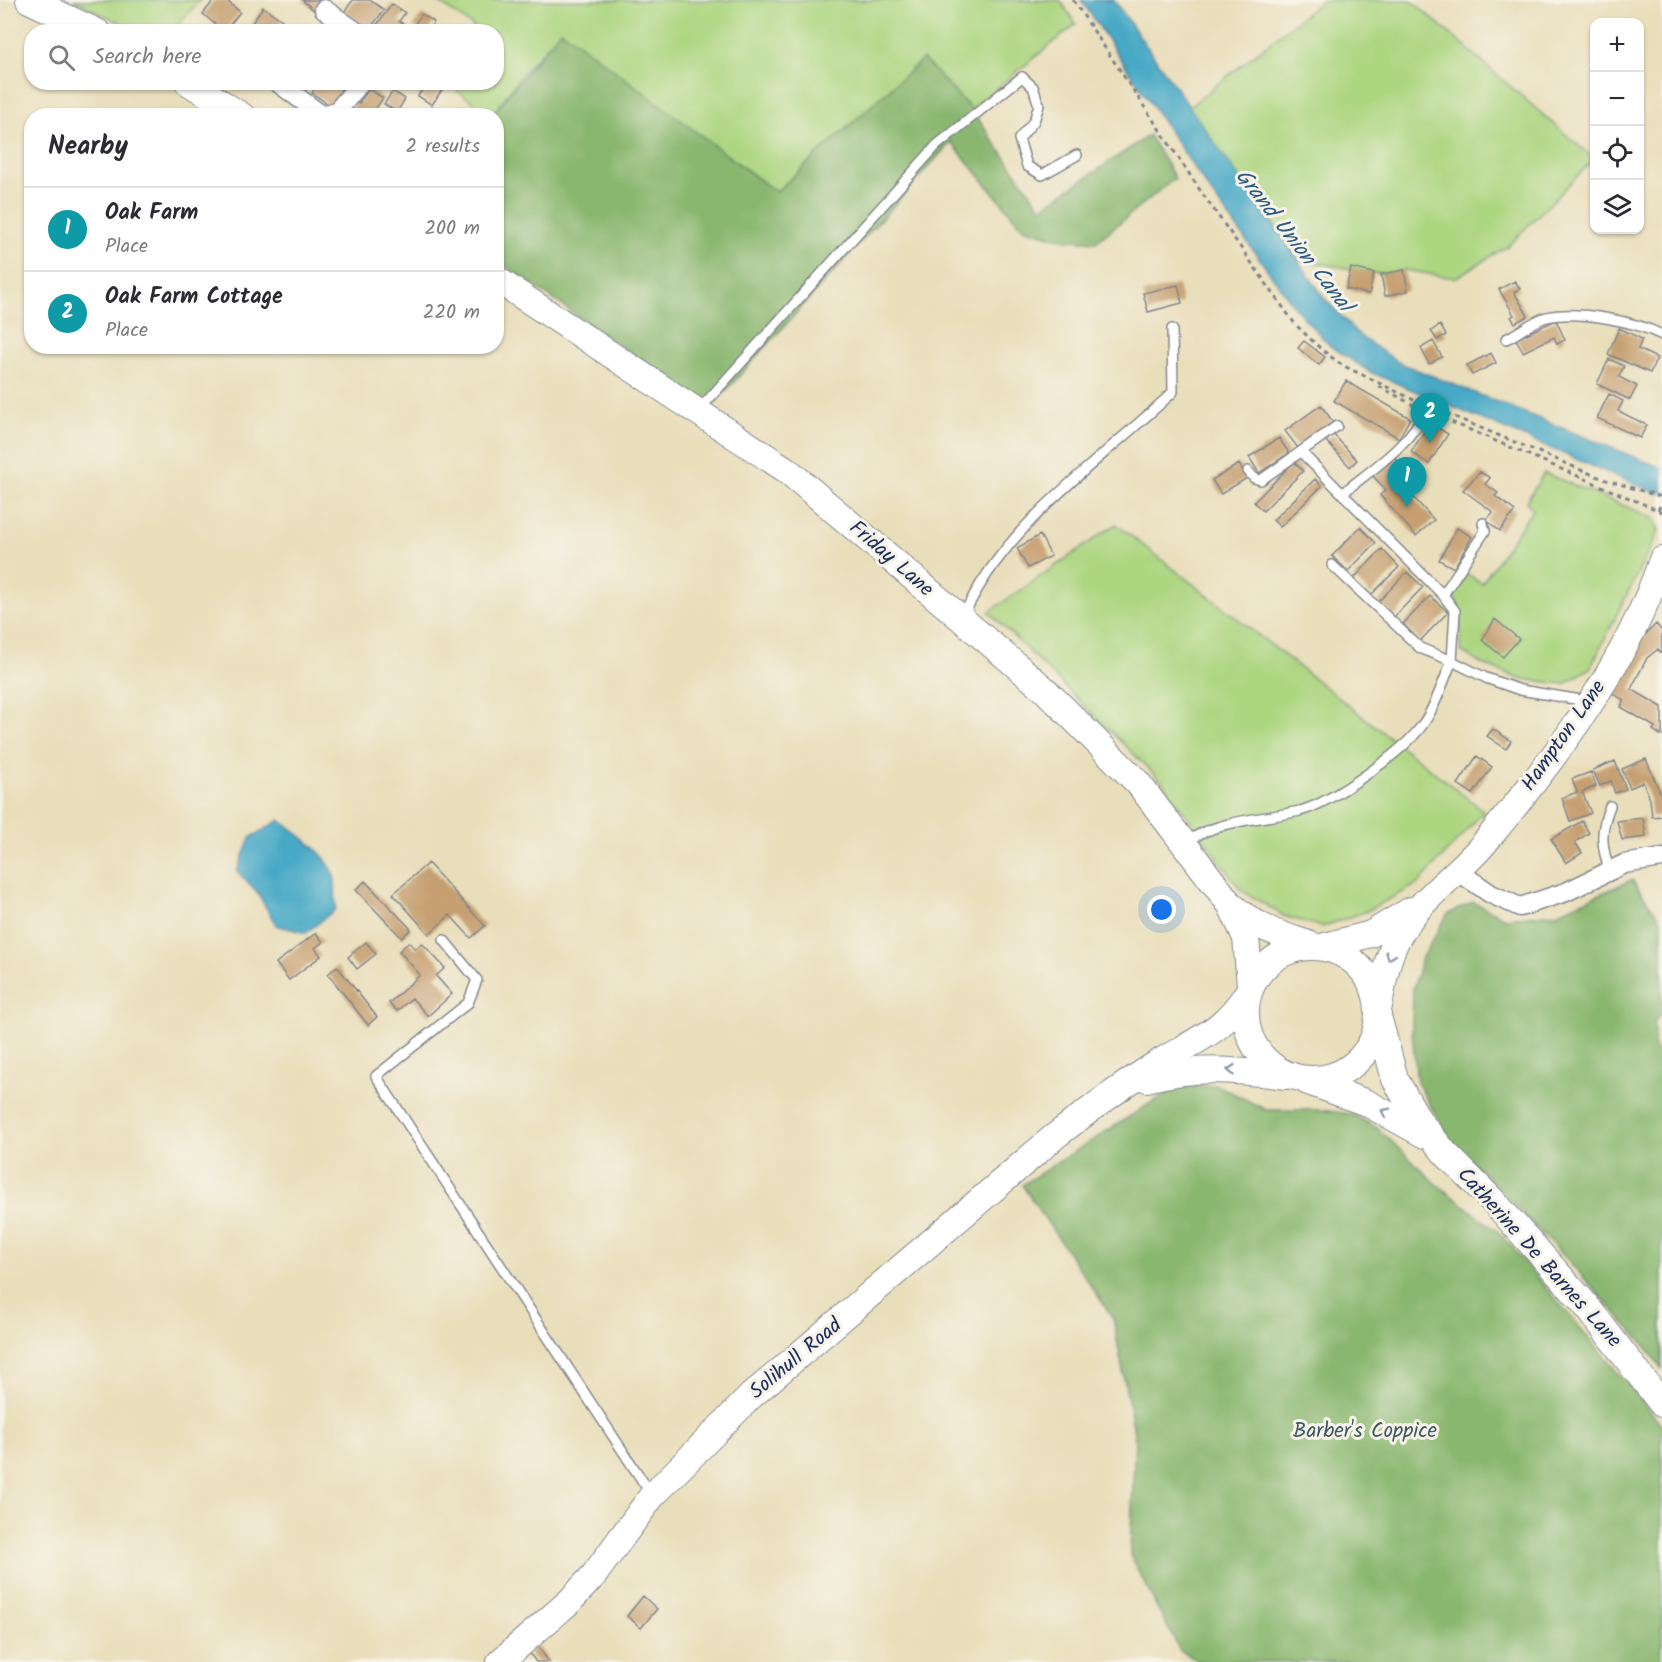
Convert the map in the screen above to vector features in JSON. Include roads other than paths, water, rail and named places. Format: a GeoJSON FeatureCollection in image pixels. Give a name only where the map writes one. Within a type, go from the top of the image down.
{"type":"FeatureCollection","features":[{"type":"Feature","properties":{"kind":"main road"},"geometry":{"type":"LineString","coordinates":[[29,0],[80,24]]}},
{"type":"Feature","properties":{"kind":"main road"},"geometry":{"type":"LineString","coordinates":[[201,90],[229,108]]}},
{"type":"Feature","properties":{"kind":"main road","name":"Friday Lane"},"geometry":{"type":"LineString","coordinates":[[504,284],[788,471],[1044,689],[1130,775],[1229,903],[1246,919],[1264,929],[1320,946]]}},
{"type":"Feature","properties":{"kind":"main road","name":"Hampton Lane"},"geometry":{"type":"LineString","coordinates":[[1379,1013],[1387,965],[1396,942],[1411,918],[1459,872],[1530,787],[1657,595],[1662,561]]}},
{"type":"Feature","properties":{"kind":"main road","name":"Hampton Lane"},"geometry":{"type":"LineString","coordinates":[[1320,946],[1371,934],[1401,917],[1436,892]]}},
{"type":"Feature","properties":{"kind":"main road","name":"Friday Lane"},"geometry":{"type":"LineString","coordinates":[[1229,903],[1246,938],[1249,988]]}},
{"type":"Feature","properties":{"kind":"main road"},"geometry":{"type":"LineString","coordinates":[[1320,946],[1338,950],[1358,967],[1373,990],[1379,1013],[1370,1044],[1354,1062],[1333,1076],[1298,1079],[1266,1061],[1251,1040],[1245,1014],[1249,988],[1259,972],[1276,958],[1320,946]]}},
{"type":"Feature","properties":{"kind":"main road","name":"Solihull Road"},"geometry":{"type":"LineString","coordinates":[[500,1662],[570,1601],[594,1575],[652,1496],[701,1443],[751,1396],[1054,1137],[1123,1087],[1218,1029],[1249,988]]}},
{"type":"Feature","properties":{"kind":"main road","name":"Catherine De Barnes Lane"},"geometry":{"type":"LineString","coordinates":[[1379,1013],[1395,1079],[1408,1104],[1435,1142],[1496,1204],[1585,1304],[1662,1404]]}},
{"type":"Feature","properties":{"kind":"main road","name":"Solihull Road"},"geometry":{"type":"LineString","coordinates":[[1123,1087],[1168,1074],[1207,1068],[1298,1079]]}},
{"type":"Feature","properties":{"kind":"main road","name":"Catherine De Barnes Lane"},"geometry":{"type":"LineString","coordinates":[[1298,1079],[1387,1113],[1435,1142]]}},
{"type":"Feature","properties":{"kind":"street"},"geometry":{"type":"LineString","coordinates":[[324,9],[346,24]]}},
{"type":"Feature","properties":{"kind":"street"},"geometry":{"type":"LineString","coordinates":[[288,90],[312,108]]}},
{"type":"Feature","properties":{"kind":"street"},"geometry":{"type":"LineString","coordinates":[[340,108],[355,90]]}},
{"type":"Feature","properties":{"kind":"street"},"geometry":{"type":"LineString","coordinates":[[1459,872],[1491,894],[1520,907],[1566,892],[1624,864],[1662,858]]}},
{"type":"Feature","properties":{"kind":"lane"},"geometry":{"type":"LineString","coordinates":[[698,411],[937,145],[1022,77],[1032,87],[1039,105],[1034,121],[1019,139],[1027,166],[1042,175],[1077,155]]}},
{"type":"Feature","properties":{"kind":"lane"},"geometry":{"type":"LineString","coordinates":[[1506,339],[1547,317],[1600,316],[1650,329],[1662,335]]}},
{"type":"Feature","properties":{"kind":"lane"},"geometry":{"type":"LineString","coordinates":[[962,619],[974,592],[993,564],[1076,476],[1173,392],[1172,329]]}},
{"type":"Feature","properties":{"kind":"lane"},"geometry":{"type":"LineString","coordinates":[[1343,493],[1396,449],[1418,425],[1425,406]]}},
{"type":"Feature","properties":{"kind":"lane"},"geometry":{"type":"LineString","coordinates":[[1248,471],[1254,478],[1261,480],[1337,426]]}},
{"type":"Feature","properties":{"kind":"lane"},"geometry":{"type":"LineString","coordinates":[[1184,843],[1204,830],[1220,824],[1303,810],[1326,799],[1381,763],[1404,745],[1424,723],[1452,661],[1455,611],[1443,595],[1302,453]]}},
{"type":"Feature","properties":{"kind":"lane"},"geometry":{"type":"LineString","coordinates":[[1443,595],[1485,531],[1482,522]]}},
{"type":"Feature","properties":{"kind":"lane"},"geometry":{"type":"LineString","coordinates":[[1332,565],[1420,648],[1520,690],[1589,701]]}},
{"type":"Feature","properties":{"kind":"lane"},"geometry":{"type":"LineString","coordinates":[[1610,806],[1602,825],[1602,850],[1610,871]]}},
{"type":"Feature","properties":{"kind":"lane"},"geometry":{"type":"LineString","coordinates":[[444,940],[477,980],[468,1003],[375,1076],[652,1496]]}},
{"type":"Feature","properties":{"kind":"water"},"geometry":{"type":"Polygon","coordinates":[[[1081,0],[1114,0],[1325,299],[1361,337],[1400,363],[1662,468],[1662,493],[1656,493],[1370,372],[1330,346],[1296,309],[1207,187],[1081,0]]]}},
{"type":"Feature","properties":{"kind":"water"},"geometry":{"type":"Polygon","coordinates":[[[280,820],[321,854],[335,880],[336,909],[306,933],[276,925],[257,892],[237,871],[250,838],[280,820]]]}},
{"type":"Feature","properties":{"kind":"place","name":"Oak Farm Cottage"},"geometry":{"type":"Point","coordinates":[1430,443]}},
{"type":"Feature","properties":{"kind":"place","name":"Oak Farm"},"geometry":{"type":"Point","coordinates":[1407,507]}},
{"type":"Feature","properties":{"kind":"water label","name":"Grand Union Canal"},"geometry":{"type":"Point","coordinates":[1293,241]}},
{"type":"Feature","properties":{"kind":"park label","name":"Barber's Coppice"},"geometry":{"type":"Point","coordinates":[1365,1431]}}]}
